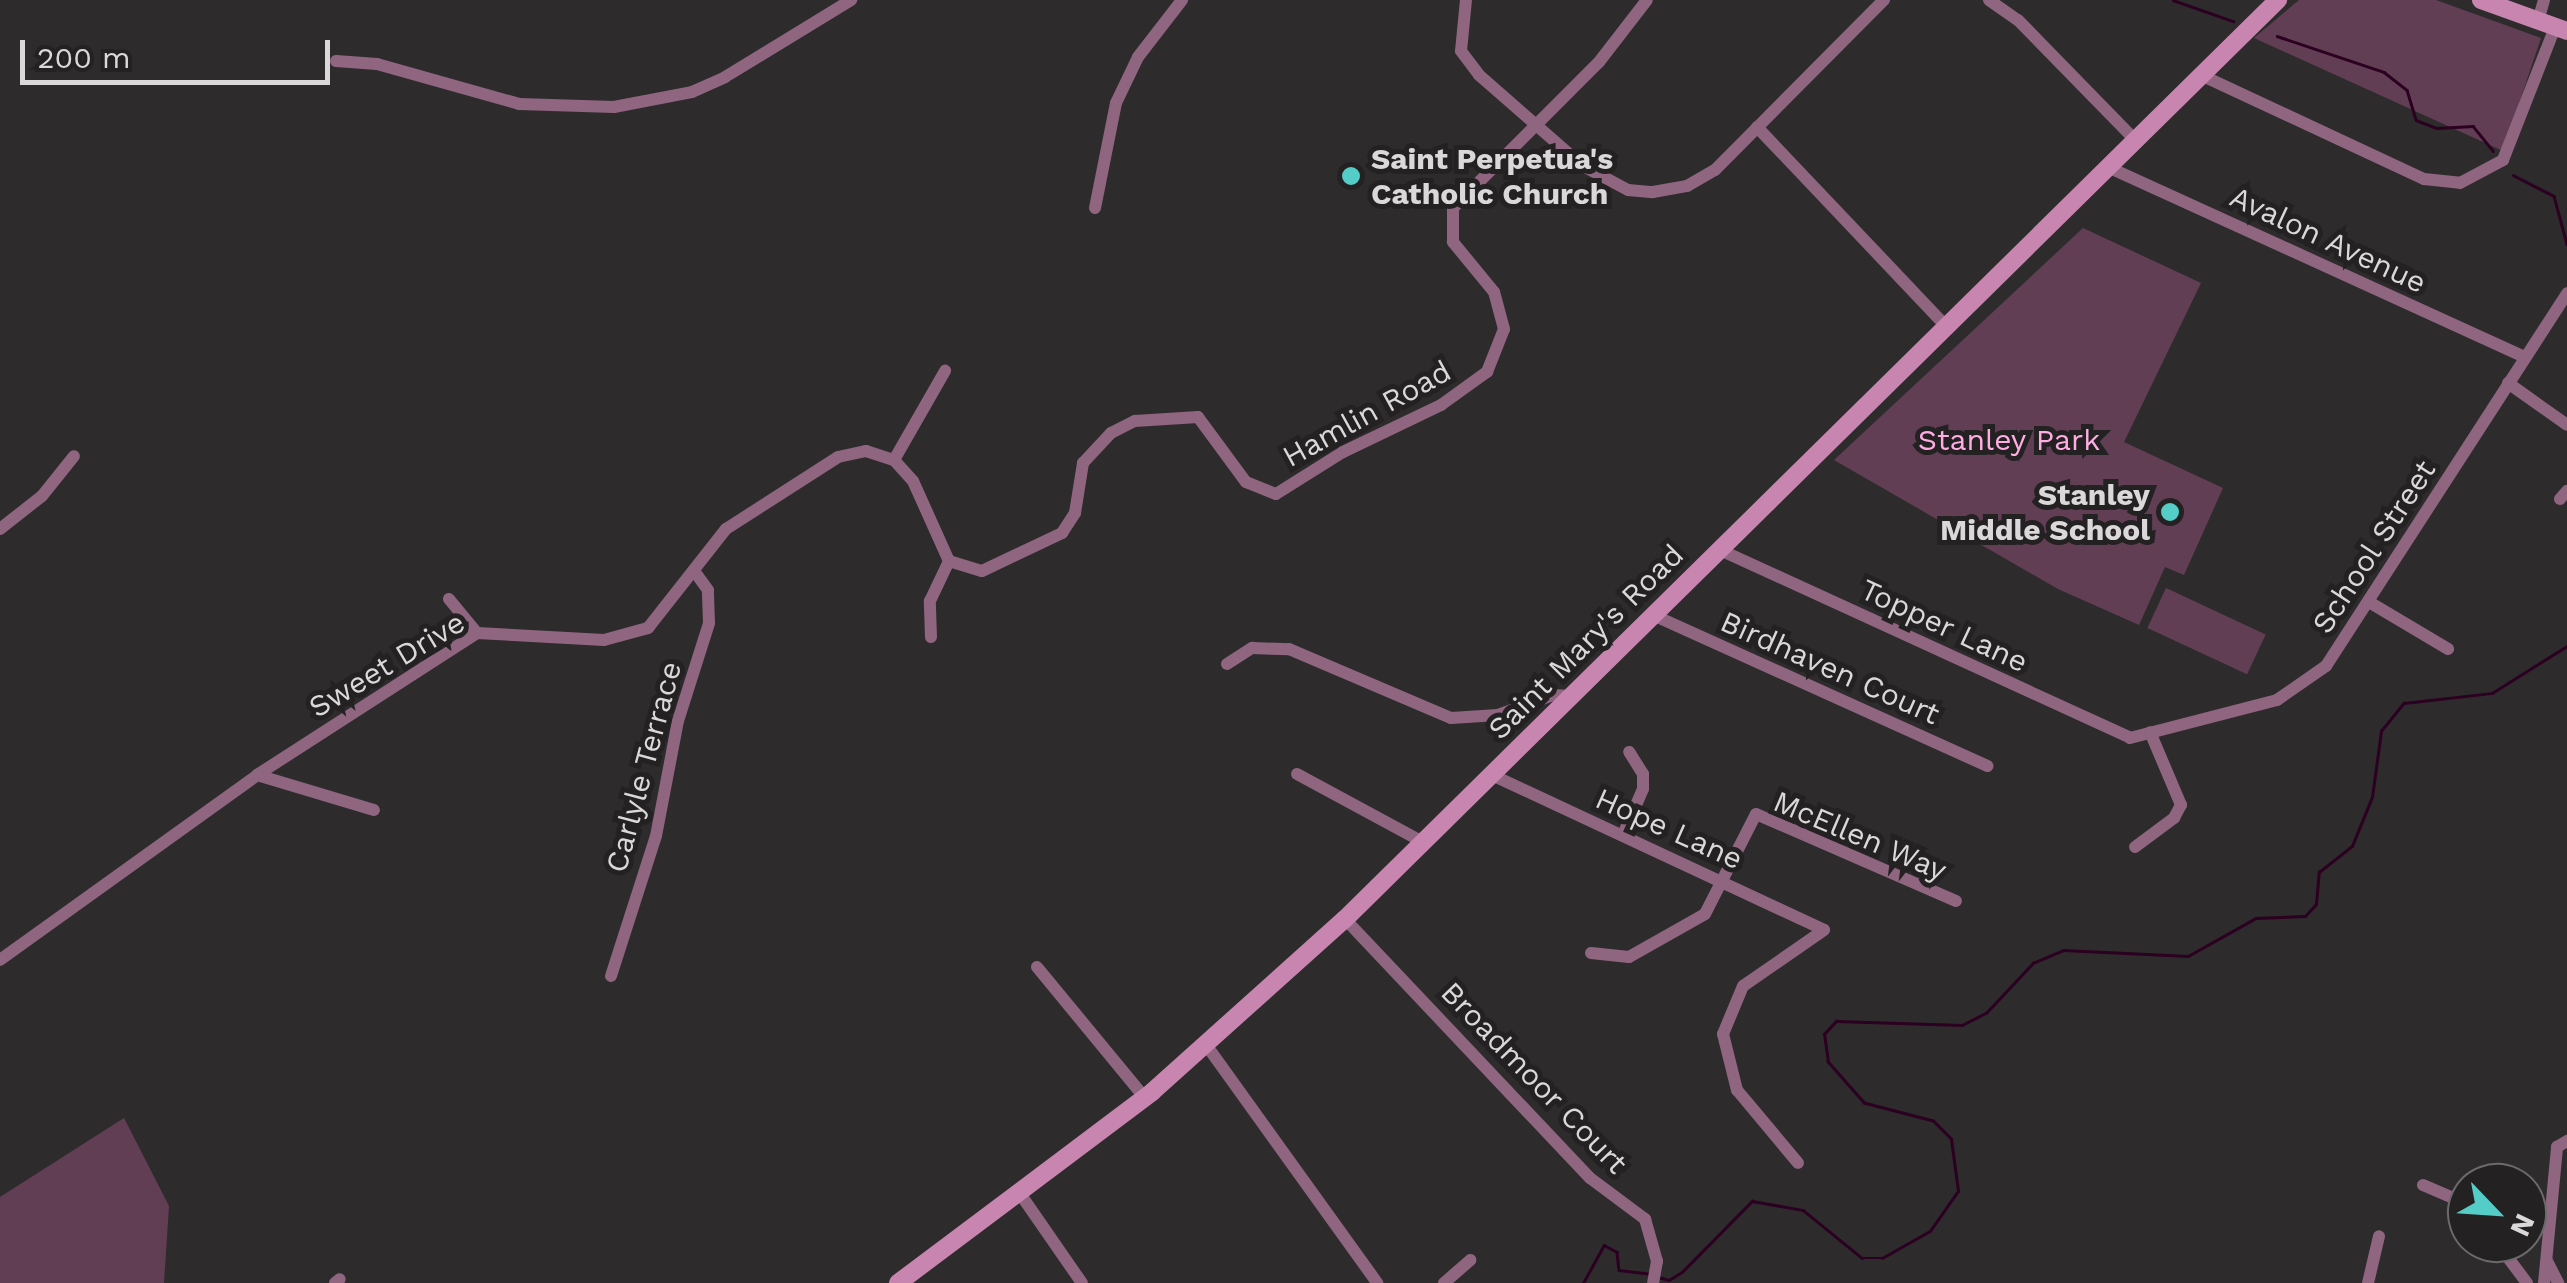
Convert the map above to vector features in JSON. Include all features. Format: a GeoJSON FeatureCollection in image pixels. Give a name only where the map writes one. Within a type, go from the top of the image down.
{"type":"FeatureCollection","features":[{"type":"Feature","properties":{"kind":"street"},"geometry":{"type":"LineString","coordinates":[[336,61],[376,64],[519,104],[614,107],[692,92],[724,77],[851,0]]}},
{"type":"Feature","properties":{"kind":"street"},"geometry":{"type":"LineString","coordinates":[[1466,0],[1461,51],[1536,124],[1605,181],[1653,192],[1702,179],[1884,0]]}},
{"type":"Feature","properties":{"kind":"street","name":"Hamlin Road"},"geometry":{"type":"LineString","coordinates":[[949,560],[982,571],[1052,542],[1075,513],[1076,481],[1091,451],[1111,433],[1158,415],[1198,417],[1218,435],[1246,482],[1276,494],[1344,452],[1441,405],[1487,372],[1503,339],[1503,314],[1494,292],[1462,260],[1449,232],[1450,217],[1461,194],[1599,62],[1647,0]]}},
{"type":"Feature","properties":{"kind":"street"},"geometry":{"type":"LineString","coordinates":[[1989,0],[2018,20],[2137,142]]}},
{"type":"Feature","properties":{"kind":"street","name":"Saint Mary's Road"},"geometry":{"type":"LineString","coordinates":[[898,1283],[1021,1195],[1207,1046],[1344,919],[2278,0]]}},
{"type":"Feature","properties":{"kind":"street"},"geometry":{"type":"LineString","coordinates":[[2481,0],[2554,26]]}},
{"type":"Feature","properties":{"kind":"street"},"geometry":{"type":"LineString","coordinates":[[2203,76],[2424,179],[2460,182],[2504,160],[2554,26],[2544,0]]}},
{"type":"Feature","properties":{"kind":"street"},"geometry":{"type":"LineString","coordinates":[[1095,208],[1116,104],[1138,56],[1180,2]]}},
{"type":"Feature","properties":{"kind":"street"},"geometry":{"type":"LineString","coordinates":[[1757,127],[1945,325]]}},
{"type":"Feature","properties":{"kind":"street","name":"Avalon Avenue"},"geometry":{"type":"LineString","coordinates":[[2110,168],[2524,358]]}},
{"type":"Feature","properties":{"kind":"street","name":"School Street"},"geometry":{"type":"LineString","coordinates":[[2150,732],[2301,688],[2326,666],[2567,293]]}},
{"type":"Feature","properties":{"kind":"street"},"geometry":{"type":"LineString","coordinates":[[931,637],[930,601],[949,560],[913,481],[894,460],[945,371]]}},
{"type":"Feature","properties":{"kind":"street"},"geometry":{"type":"LineString","coordinates":[[2508,384],[2567,426]]}},
{"type":"Feature","properties":{"kind":"street","name":"Sweet Drive"},"geometry":{"type":"LineString","coordinates":[[0,960],[257,775],[477,633],[604,640],[648,628],[726,529],[809,470],[866,452],[894,460]]}},
{"type":"Feature","properties":{"kind":"street"},"geometry":{"type":"LineString","coordinates":[[0,529],[42,496],[74,456]]}},
{"type":"Feature","properties":{"kind":"street","name":"Topper Lane"},"geometry":{"type":"LineString","coordinates":[[1718,549],[2111,731],[2130,738],[2150,732]]}},
{"type":"Feature","properties":{"kind":"street","name":"Carlyle Terrace"},"geometry":{"type":"LineString","coordinates":[[611,976],[656,836],[674,736],[709,623],[708,590],[695,572]]}},
{"type":"Feature","properties":{"kind":"street"},"geometry":{"type":"LineString","coordinates":[[449,599],[477,633]]}},
{"type":"Feature","properties":{"kind":"street"},"geometry":{"type":"LineString","coordinates":[[2369,602],[2448,649]]}},
{"type":"Feature","properties":{"kind":"street","name":"Birdhaven Court"},"geometry":{"type":"LineString","coordinates":[[1653,615],[1986,766]]}},
{"type":"Feature","properties":{"kind":"street"},"geometry":{"type":"LineString","coordinates":[[1226,664],[1252,648],[1289,649],[1451,718],[1498,716],[1553,695],[1570,696]]}},
{"type":"Feature","properties":{"kind":"street"},"geometry":{"type":"LineString","coordinates":[[2135,847],[2174,818],[2180,805],[2150,732]]}},
{"type":"Feature","properties":{"kind":"street"},"geometry":{"type":"LineString","coordinates":[[1624,835],[1643,788],[1643,774],[1629,752]]}},
{"type":"Feature","properties":{"kind":"street"},"geometry":{"type":"LineString","coordinates":[[1297,774],[1423,842]]}},
{"type":"Feature","properties":{"kind":"street"},"geometry":{"type":"LineString","coordinates":[[257,775],[374,810]]}},
{"type":"Feature","properties":{"kind":"street","name":"Hope Lane"},"geometry":{"type":"LineString","coordinates":[[1492,776],[1726,881],[1824,930],[1743,986],[1723,1034],[1737,1090],[1798,1163]]}},
{"type":"Feature","properties":{"kind":"street","name":"McEllen Way"},"geometry":{"type":"LineString","coordinates":[[1726,881],[1756,814],[1956,901]]}},
{"type":"Feature","properties":{"kind":"street"},"geometry":{"type":"LineString","coordinates":[[1590,954],[1629,957],[1666,940],[1705,914],[1726,881]]}},
{"type":"Feature","properties":{"kind":"street","name":"Broadmoor Court"},"geometry":{"type":"LineString","coordinates":[[1344,919],[1590,1178],[1645,1219],[1657,1261],[1653,1283]]}},
{"type":"Feature","properties":{"kind":"street"},"geometry":{"type":"LineString","coordinates":[[1037,968],[1144,1097]]}},
{"type":"Feature","properties":{"kind":"street"},"geometry":{"type":"LineString","coordinates":[[1207,1046],[1377,1283]]}},
{"type":"Feature","properties":{"kind":"street"},"geometry":{"type":"LineString","coordinates":[[2547,1249],[2557,1147],[2567,1142]]}},
{"type":"Feature","properties":{"kind":"street"},"geometry":{"type":"LineString","coordinates":[[2423,1185],[2447,1195]]}},
{"type":"Feature","properties":{"kind":"street"},"geometry":{"type":"LineString","coordinates":[[1021,1195],[1076,1281]]}},
{"type":"Feature","properties":{"kind":"street"},"geometry":{"type":"LineString","coordinates":[[2368,1283],[2379,1236]]}},
{"type":"Feature","properties":{"kind":"street"},"geometry":{"type":"LineString","coordinates":[[1444,1283],[1470,1260]]}},
{"type":"Feature","properties":{"kind":"green space"},"geometry":{"type":"Polygon","coordinates":[[[2299,0],[2436,0],[2541,38],[2503,151],[2254,38],[2299,0]]]}},
{"type":"Feature","properties":{"kind":"green space","name":"Stanley Park"},"geometry":{"type":"Polygon","coordinates":[[[2083,228],[2201,283],[2124,442],[2223,488],[2184,575],[2165,567],[2139,625],[2058,589],[1834,460],[2083,228]]]}},
{"type":"Feature","properties":{"kind":"green space"},"geometry":{"type":"Polygon","coordinates":[[[2166,588],[2266,634],[2247,674],[2147,628],[2166,588]]]}},
{"type":"Feature","properties":{"kind":"green space"},"geometry":{"type":"Polygon","coordinates":[[[124,1118],[169,1206],[164,1283],[0,1283],[0,1197],[124,1118]]]}},
{"type":"Feature","properties":{"kind":"waterway"},"geometry":{"type":"LineString","coordinates":[[2173,0],[2233,21]]}},
{"type":"Feature","properties":{"kind":"waterway"},"geometry":{"type":"LineString","coordinates":[[2277,36],[2384,72],[2407,90],[2416,120],[2437,128],[2473,126],[2493,151]]}},
{"type":"Feature","properties":{"kind":"waterway"},"geometry":{"type":"LineString","coordinates":[[2513,175],[2554,196],[2567,244]]}},
{"type":"Feature","properties":{"kind":"waterway"},"geometry":{"type":"LineString","coordinates":[[1658,1277],[1669,1280],[1682,1272],[1752,1201],[1803,1210],[1862,1258],[1882,1258],[1930,1231],[1958,1191],[1951,1139],[1933,1121],[1864,1103],[1828,1062],[1824,1034],[1836,1021],[1962,1025],[1986,1013],[2033,963],[2063,950],[2188,956],[2256,918],[2305,916],[2316,904],[2319,872],[2352,846],[2372,797],[2381,731],[2404,703],[2492,693],[2567,646]]}},
{"type":"Feature","properties":{"kind":"waterway"},"geometry":{"type":"LineString","coordinates":[[1583,1283],[1604,1245],[1617,1252],[1619,1270],[1650,1274]]}},
{"type":"Feature","properties":{"kind":"place","name":"Saint Perpetua's Catholic Church"},"geometry":{"type":"Point","coordinates":[1351,176]}},
{"type":"Feature","properties":{"kind":"place","name":"Stanley Middle School"},"geometry":{"type":"Point","coordinates":[2170,512]}}]}
